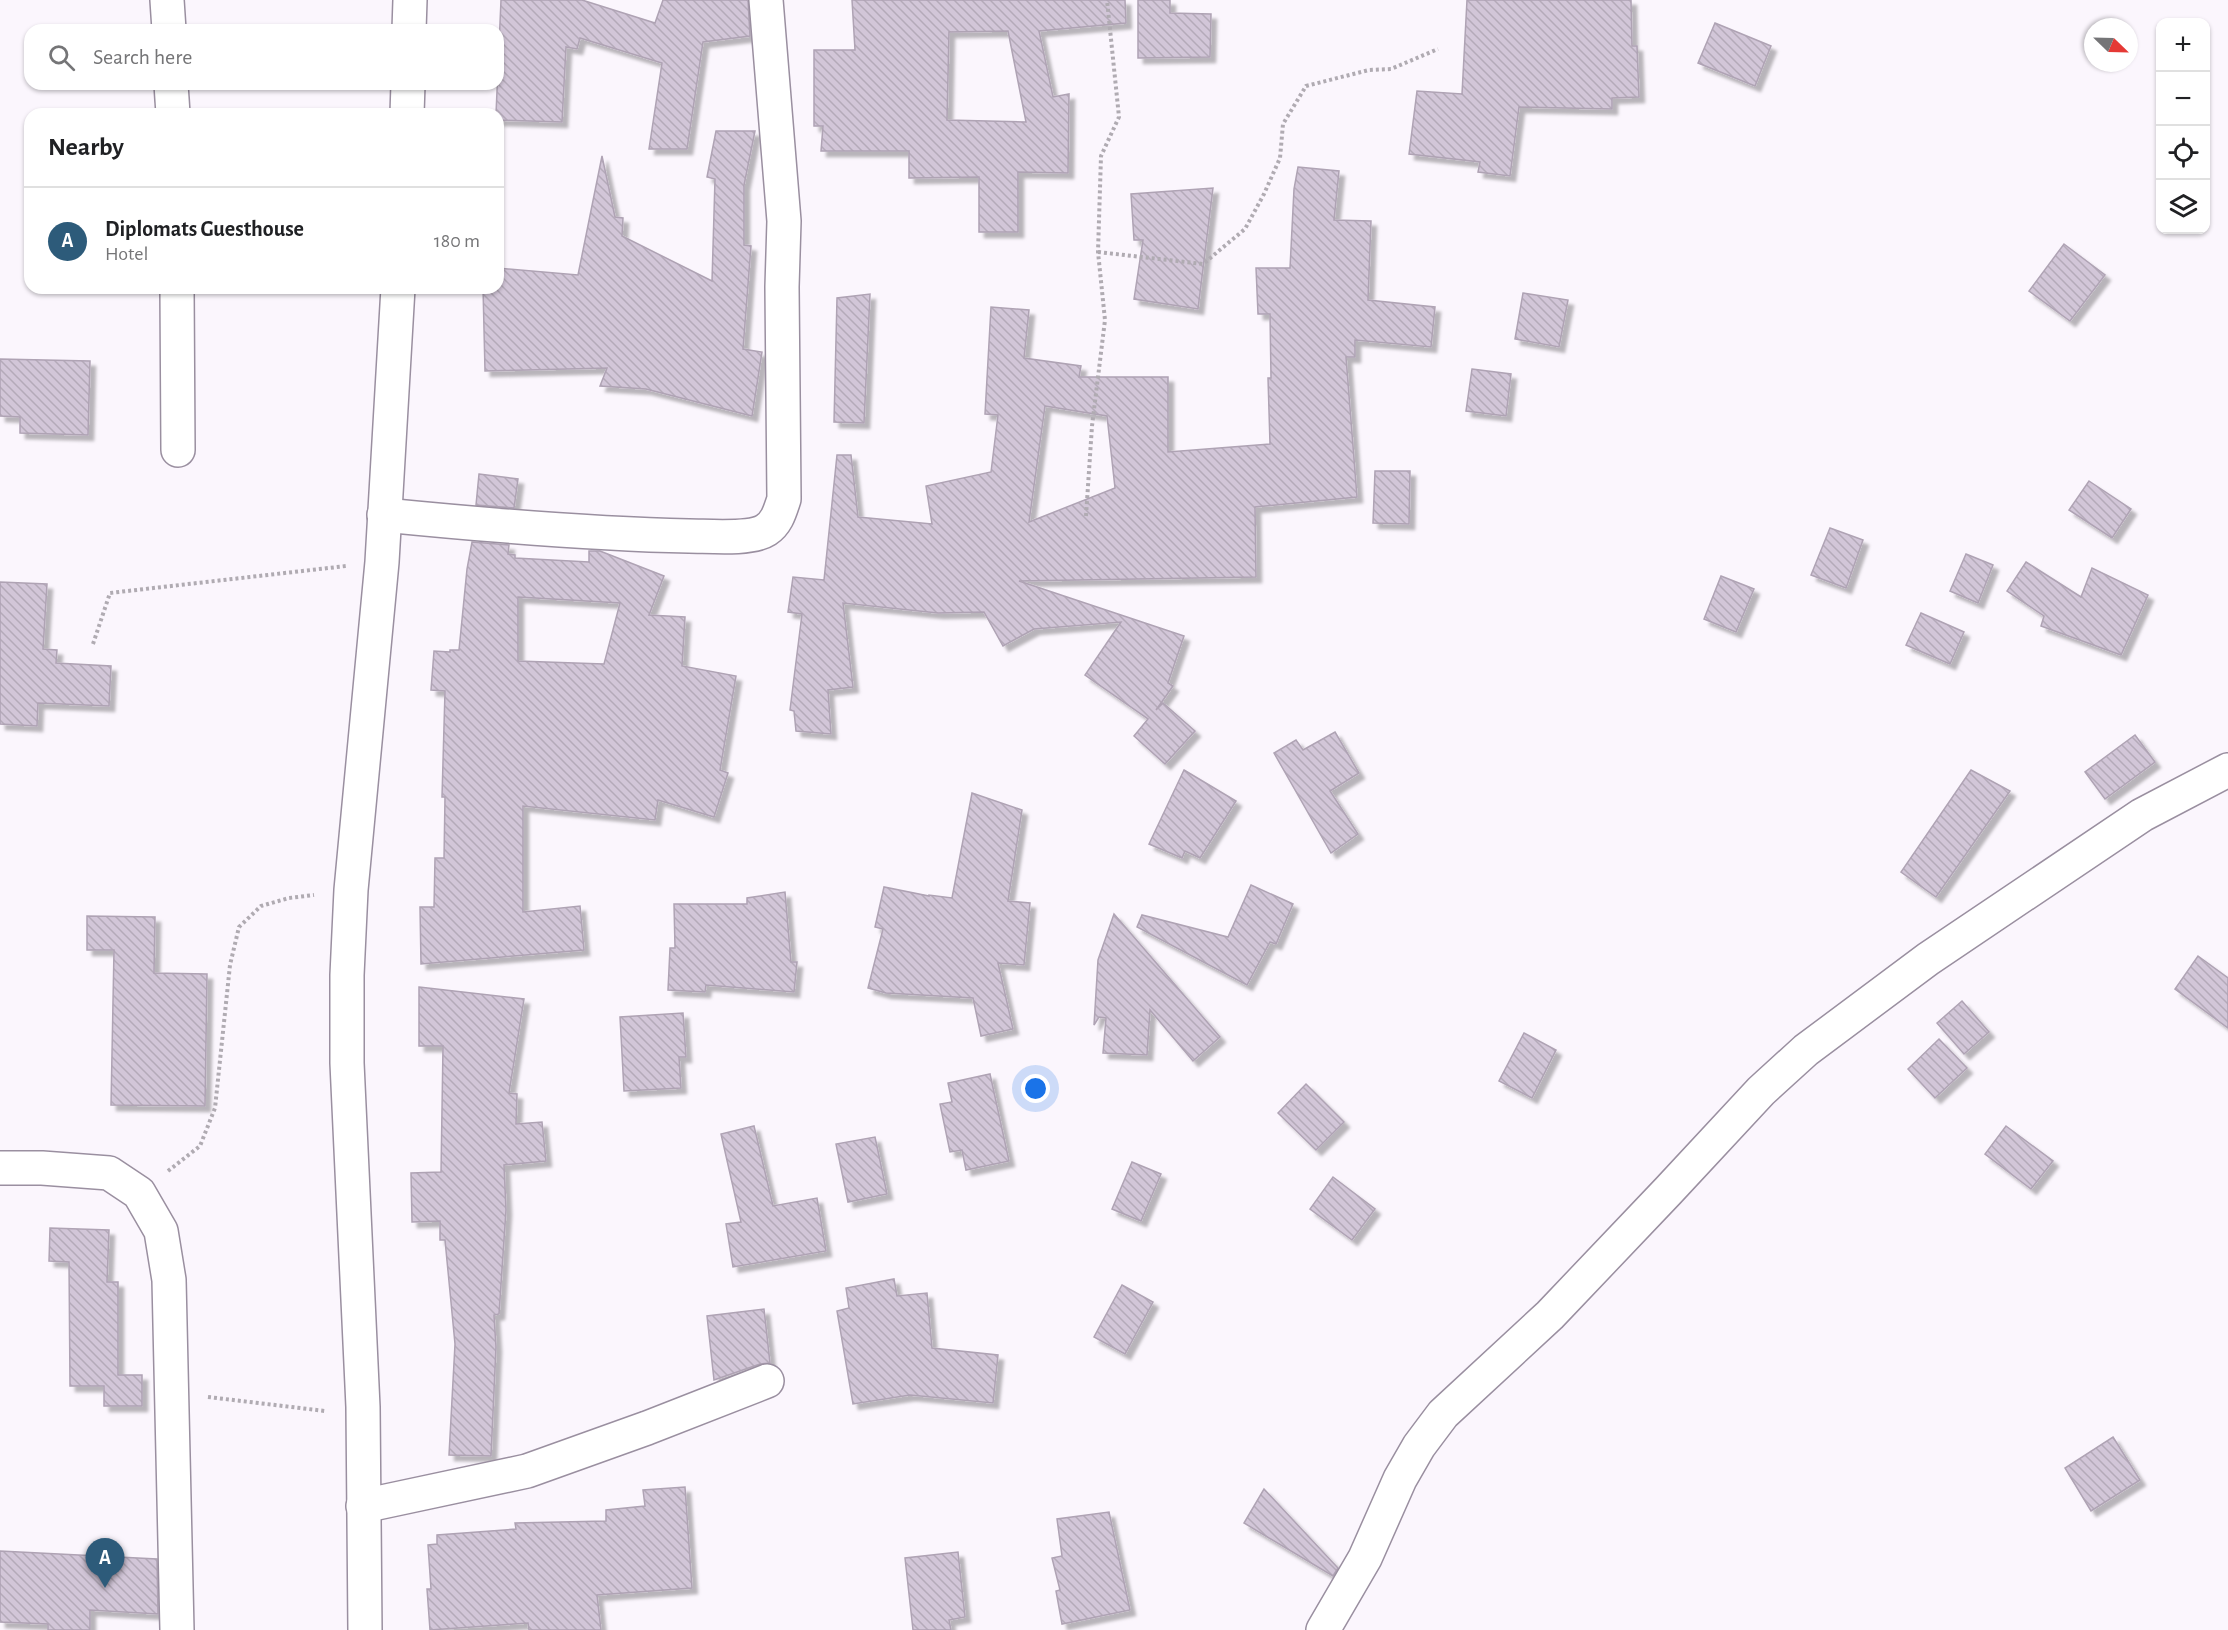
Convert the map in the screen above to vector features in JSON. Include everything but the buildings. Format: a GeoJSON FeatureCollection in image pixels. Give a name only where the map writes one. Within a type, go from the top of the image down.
{"type":"FeatureCollection","features":[{"type":"Feature","properties":{"kind":"street"},"geometry":{"type":"LineString","coordinates":[[167,0],[169,24]]}},
{"type":"Feature","properties":{"kind":"street"},"geometry":{"type":"LineString","coordinates":[[409,24],[410,0]]}},
{"type":"Feature","properties":{"kind":"street"},"geometry":{"type":"LineString","coordinates":[[384,515],[487,525],[735,537],[765,531],[776,520],[784,499],[782,287],[784,221],[766,0]]}},
{"type":"Feature","properties":{"kind":"street"},"geometry":{"type":"LineString","coordinates":[[171,90],[172,108]]}},
{"type":"Feature","properties":{"kind":"street"},"geometry":{"type":"LineString","coordinates":[[407,108],[408,90]]}},
{"type":"Feature","properties":{"kind":"street"},"geometry":{"type":"LineString","coordinates":[[177,294],[178,450]]}},
{"type":"Feature","properties":{"kind":"street"},"geometry":{"type":"LineString","coordinates":[[365,1630],[363,1407],[346,1063],[347,975],[351,890],[382,562],[398,294]]}},
{"type":"Feature","properties":{"kind":"street"},"geometry":{"type":"LineString","coordinates":[[1323,1630],[1365,1558],[1410,1462],[1443,1414],[1550,1315],[1761,1091],[1806,1050],[1928,959],[2142,815],[2228,770]]}},
{"type":"Feature","properties":{"kind":"street"},"geometry":{"type":"LineString","coordinates":[[0,1168],[42,1168],[109,1173],[139,1193],[162,1231],[169,1280],[177,1630]]}},
{"type":"Feature","properties":{"kind":"street"},"geometry":{"type":"LineString","coordinates":[[363,1506],[527,1471],[647,1428],[767,1381]]}},
{"type":"Feature","properties":{"kind":"path"},"geometry":{"type":"LineString","coordinates":[[1086,516],[1092,426],[1106,320],[1098,252],[1101,156],[1119,117],[1107,0]]}},
{"type":"Feature","properties":{"kind":"path"},"geometry":{"type":"LineString","coordinates":[[1098,252],[1203,264],[1245,229],[1280,158],[1283,124],[1306,86],[1369,70],[1391,69],[1438,49]]}},
{"type":"Feature","properties":{"kind":"path"},"geometry":{"type":"LineString","coordinates":[[93,644],[110,592],[382,562]]}},
{"type":"Feature","properties":{"kind":"path"},"geometry":{"type":"LineString","coordinates":[[139,1193],[200,1146],[215,1108],[230,965],[239,927],[261,906],[289,898],[351,890]]}},
{"type":"Feature","properties":{"kind":"path"},"geometry":{"type":"LineString","coordinates":[[171,1393],[305,1407],[334,1413],[363,1407]]}},
{"type":"Feature","properties":{"kind":"place","name":"Diplomats Guesthouse"},"geometry":{"type":"Point","coordinates":[105,1588]}}]}
